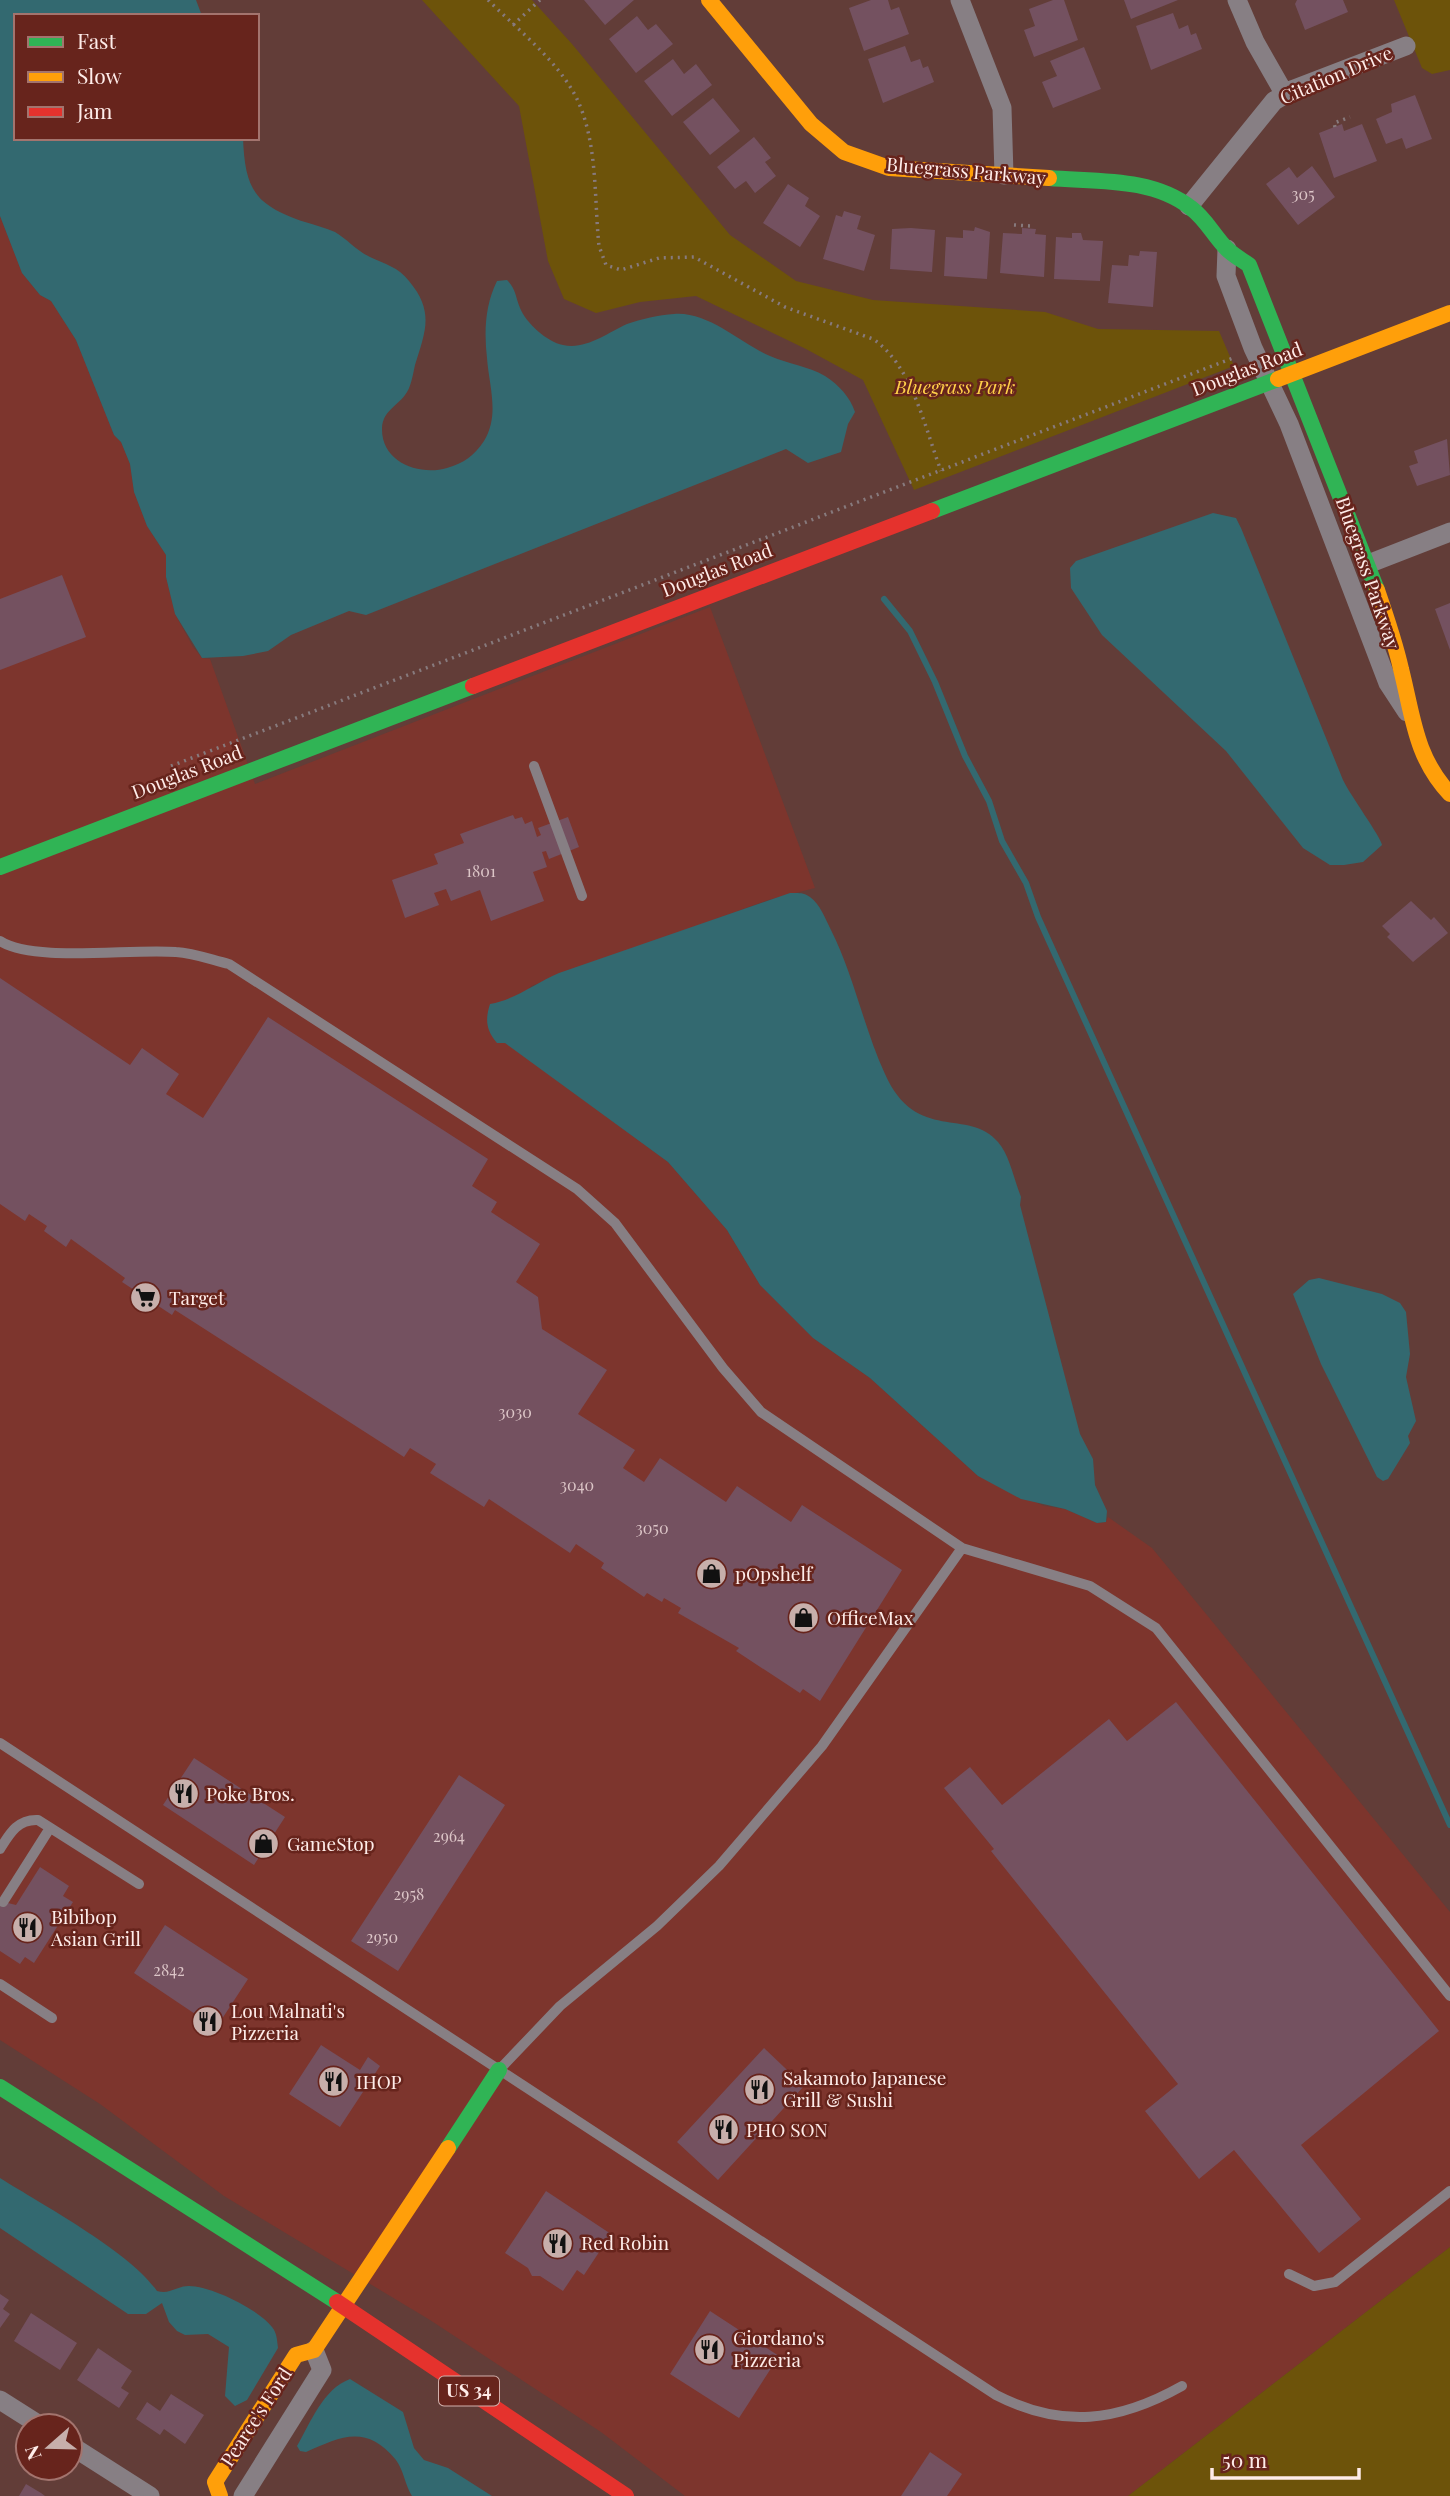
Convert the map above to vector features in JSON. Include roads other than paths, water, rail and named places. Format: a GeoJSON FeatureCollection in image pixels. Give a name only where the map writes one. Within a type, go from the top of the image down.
{"type":"FeatureCollection","features":[{"type":"Feature","properties":{"kind":"street","name":"Bluegrass Parkway"},"geometry":{"type":"LineString","coordinates":[[709,0],[811,124],[844,152],[889,168],[1134,184],[1163,192],[1189,206],[1203,218],[1227,250],[1249,265],[1368,564],[1402,671],[1408,713],[1426,764],[1450,794]]}},
{"type":"Feature","properties":{"kind":"street"},"geometry":{"type":"LineString","coordinates":[[960,0],[1002,108],[1004,175]]}},
{"type":"Feature","properties":{"kind":"street"},"geometry":{"type":"LineString","coordinates":[[1237,0],[1251,36],[1284,93]]}},
{"type":"Feature","properties":{"kind":"street","name":"Citation Drive"},"geometry":{"type":"LineString","coordinates":[[1189,206],[1266,107],[1284,93],[1406,46]]}},
{"type":"Feature","properties":{"kind":"street","name":"Bluegrass Parkway"},"geometry":{"type":"LineString","coordinates":[[1227,250],[1227,276],[1289,424],[1388,683],[1408,713]]}},
{"type":"Feature","properties":{"kind":"street","name":"Douglas Road"},"geometry":{"type":"LineString","coordinates":[[0,867],[1450,313]]}},
{"type":"Feature","properties":{"kind":"street"},"geometry":{"type":"LineString","coordinates":[[1368,564],[1450,532]]}},
{"type":"Feature","properties":{"kind":"street","name":"Pearce's Ford"},"geometry":{"type":"LineString","coordinates":[[220,2496],[215,2482],[296,2355],[314,2350],[499,2070]]}},
{"type":"Feature","properties":{"kind":"street","name":"US 34"},"geometry":{"type":"LineString","coordinates":[[0,2087],[342,2307],[626,2496]]}},
{"type":"Feature","properties":{"kind":"street","name":"Pearce's Ford"},"geometry":{"type":"LineString","coordinates":[[243,2496],[322,2370],[314,2350]]}},
{"type":"Feature","properties":{"kind":"street"},"geometry":{"type":"LineString","coordinates":[[0,2400],[19,2412]]}},
{"type":"Feature","properties":{"kind":"street"},"geometry":{"type":"LineString","coordinates":[[84,2454],[150,2496]]}},
{"type":"Feature","properties":{"kind":"lane"},"geometry":{"type":"LineString","coordinates":[[534,766],[582,896]]}},
{"type":"Feature","properties":{"kind":"lane"},"geometry":{"type":"LineString","coordinates":[[0,941],[41,954],[97,951],[178,952],[229,964],[577,1189],[615,1223],[715,1357],[761,1412],[962,1548],[1090,1586],[1156,1628],[1450,1996]]}},
{"type":"Feature","properties":{"kind":"lane"},"geometry":{"type":"LineString","coordinates":[[499,2070],[560,2006],[657,1926],[719,1866],[822,1746],[962,1548]]}},
{"type":"Feature","properties":{"kind":"lane"},"geometry":{"type":"LineString","coordinates":[[0,1742],[1013,2404],[1058,2417],[1095,2418],[1158,2400],[1182,2386]]}},
{"type":"Feature","properties":{"kind":"lane"},"geometry":{"type":"LineString","coordinates":[[0,1849],[11,1831],[28,1820],[38,1821],[139,1884]]}},
{"type":"Feature","properties":{"kind":"lane"},"geometry":{"type":"LineString","coordinates":[[3,1902],[50,1828]]}},
{"type":"Feature","properties":{"kind":"lane"},"geometry":{"type":"LineString","coordinates":[[0,1984],[52,2018]]}},
{"type":"Feature","properties":{"kind":"lane"},"geometry":{"type":"LineString","coordinates":[[1289,2274],[1314,2286],[1335,2282],[1450,2191]]}},
{"type":"Feature","properties":{"kind":"water"},"geometry":{"type":"Polygon","coordinates":[[[0,0],[196,0],[201,14],[14,14],[14,140],[243,140],[250,183],[264,202],[288,216],[335,232],[365,254],[396,269],[417,292],[425,312],[424,332],[410,385],[405,395],[387,413],[382,428],[383,440],[388,450],[404,464],[425,470],[447,468],[468,458],[484,441],[493,411],[486,348],[486,319],[497,281],[507,280],[527,320],[544,336],[557,343],[580,345],[638,320],[687,314],[724,329],[770,356],[830,380],[843,392],[855,412],[848,424],[841,452],[808,463],[786,449],[366,615],[349,611],[291,635],[268,651],[243,656],[202,658],[175,614],[166,577],[166,555],[147,526],[134,492],[130,464],[121,442],[114,435],[76,340],[51,301],[40,295],[22,273],[0,216],[0,0]]]}},
{"type":"Feature","properties":{"kind":"water"},"geometry":{"type":"Polygon","coordinates":[[[1213,513],[1236,518],[1343,780],[1382,845],[1363,862],[1330,865],[1303,848],[1226,751],[1102,635],[1071,588],[1070,568],[1076,561],[1213,513]]]}},
{"type":"Feature","properties":{"kind":"water"},"geometry":{"type":"Polygon","coordinates":[[[790,893],[808,895],[822,911],[846,964],[877,1056],[898,1096],[912,1109],[927,1117],[972,1126],[986,1132],[998,1142],[1006,1154],[1021,1197],[1020,1205],[1080,1434],[1093,1459],[1095,1485],[1107,1511],[1106,1522],[1097,1523],[1065,1509],[1021,1499],[978,1476],[870,1378],[813,1338],[760,1285],[727,1230],[668,1162],[505,1043],[497,1043],[491,1034],[487,1020],[490,1004],[516,995],[559,973],[790,893]]]}},
{"type":"Feature","properties":{"kind":"water"},"geometry":{"type":"Polygon","coordinates":[[[1319,1278],[1382,1294],[1400,1303],[1406,1312],[1410,1354],[1406,1377],[1416,1421],[1408,1436],[1410,1443],[1388,1479],[1383,1481],[1377,1477],[1321,1364],[1293,1294],[1309,1280],[1319,1278]]]}},
{"type":"Feature","properties":{"kind":"water"},"geometry":{"type":"Polygon","coordinates":[[[0,2178],[107,2245],[144,2276],[157,2291],[198,2287],[221,2294],[265,2320],[275,2332],[278,2348],[247,2400],[235,2406],[225,2396],[229,2347],[208,2334],[185,2335],[177,2331],[169,2322],[162,2303],[146,2314],[128,2314],[0,2228],[0,2178]]]}},
{"type":"Feature","properties":{"kind":"water"},"geometry":{"type":"Polygon","coordinates":[[[350,2379],[403,2412],[414,2448],[424,2460],[448,2468],[492,2496],[412,2496],[396,2460],[385,2448],[363,2437],[342,2438],[306,2452],[300,2451],[297,2446],[325,2398],[332,2390],[350,2379]]]}},
{"type":"Feature","properties":{"kind":"waterway"},"geometry":{"type":"LineString","coordinates":[[884,599],[910,631],[935,682],[965,756],[989,801],[1002,841],[1026,883],[1038,917],[1450,1825]]}},
{"type":"Feature","properties":{"kind":"place","name":"Target"},"geometry":{"type":"Point","coordinates":[146,1298]}},
{"type":"Feature","properties":{"kind":"place","name":"pOpshelf"},"geometry":{"type":"Point","coordinates":[712,1574]}},
{"type":"Feature","properties":{"kind":"place","name":"OfficeMax"},"geometry":{"type":"Point","coordinates":[804,1618]}},
{"type":"Feature","properties":{"kind":"place","name":"Poke Bros."},"geometry":{"type":"Point","coordinates":[183,1794]}},
{"type":"Feature","properties":{"kind":"place","name":"GameStop"},"geometry":{"type":"Point","coordinates":[264,1844]}},
{"type":"Feature","properties":{"kind":"place","name":"Bibibop Asian Grill"},"geometry":{"type":"Point","coordinates":[28,1928]}},
{"type":"Feature","properties":{"kind":"place","name":"Lou Malnati's Pizzeria"},"geometry":{"type":"Point","coordinates":[208,2022]}},
{"type":"Feature","properties":{"kind":"place","name":"IHOP"},"geometry":{"type":"Point","coordinates":[333,2082]}},
{"type":"Feature","properties":{"kind":"place","name":"Sakamoto Japanese Grill & Sushi"},"geometry":{"type":"Point","coordinates":[760,2089]}},
{"type":"Feature","properties":{"kind":"place","name":"PHO SON"},"geometry":{"type":"Point","coordinates":[723,2130]}},
{"type":"Feature","properties":{"kind":"place","name":"Red Robin"},"geometry":{"type":"Point","coordinates":[558,2243]}},
{"type":"Feature","properties":{"kind":"place","name":"Giordano's Pizzeria"},"geometry":{"type":"Point","coordinates":[710,2349]}},
{"type":"Feature","properties":{"kind":"park label","name":"Bluegrass Park"},"geometry":{"type":"Point","coordinates":[955,387]}}]}
